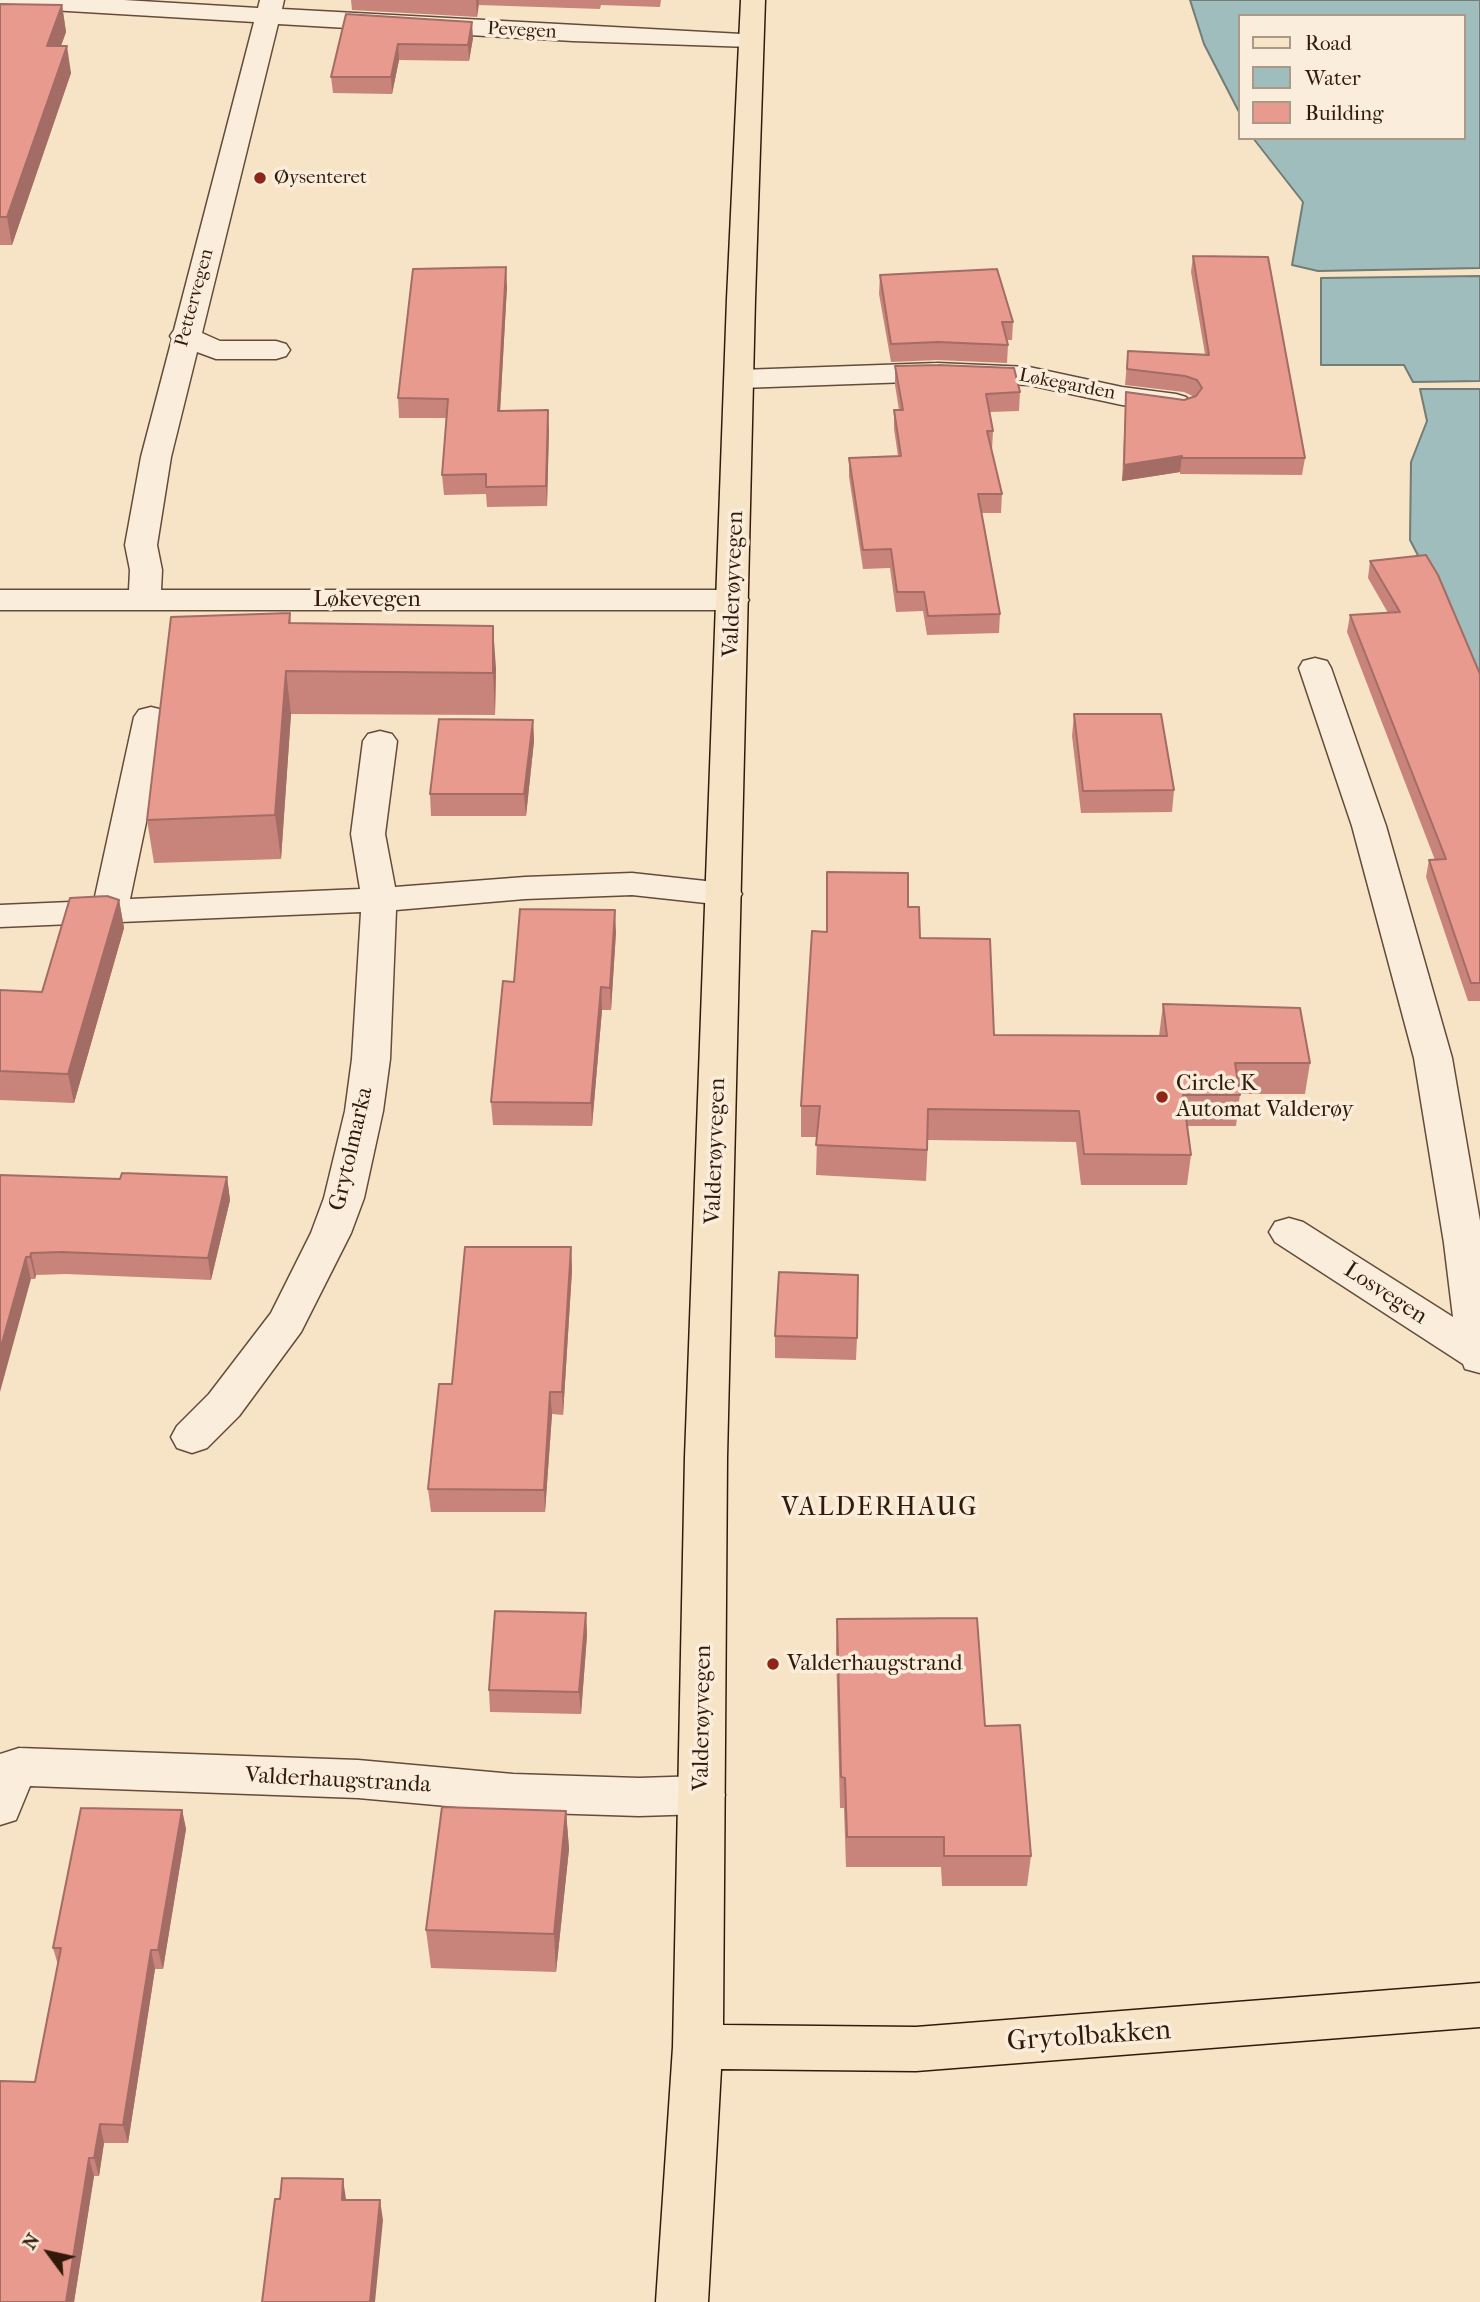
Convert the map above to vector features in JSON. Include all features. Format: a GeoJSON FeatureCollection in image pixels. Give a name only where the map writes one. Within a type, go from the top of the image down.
{"type":"FeatureCollection","features":[{"type":"Feature","properties":{"kind":"main road","name":"Valderøyvegen"},"geometry":{"type":"LineString","coordinates":[[682,2302],[698,2047],[706,1457],[754,0]]}},
{"type":"Feature","properties":{"kind":"main road","name":"Grytolbakken"},"geometry":{"type":"LineString","coordinates":[[698,2047],[916,2049],[1480,2005]]}},
{"type":"Feature","properties":{"kind":"street","name":"Pevegen"},"geometry":{"type":"LineString","coordinates":[[0,0],[271,7],[573,34],[751,40]]}},
{"type":"Feature","properties":{"kind":"street","name":"Pettervegen"},"geometry":{"type":"LineString","coordinates":[[145,598],[146,570],[141,545],[156,457],[184,336],[271,7]]}},
{"type":"Feature","properties":{"kind":"street"},"geometry":{"type":"LineString","coordinates":[[184,336],[216,351],[276,351]]}},
{"type":"Feature","properties":{"kind":"street","name":"Løkegarden"},"geometry":{"type":"LineString","coordinates":[[741,379],[937,372],[1017,375],[1067,382],[1122,396],[1183,404]]}},
{"type":"Feature","properties":{"kind":"street","name":"Løkevegen"},"geometry":{"type":"LineString","coordinates":[[0,600],[733,600]]}},
{"type":"Feature","properties":{"kind":"street"},"geometry":{"type":"LineString","coordinates":[[1315,668],[1369,826],[1433,1058],[1464,1242],[1478,1355]]}},
{"type":"Feature","properties":{"kind":"street"},"geometry":{"type":"LineString","coordinates":[[110,911],[151,717]]}},
{"type":"Feature","properties":{"kind":"street","name":"Grytolmarka"},"geometry":{"type":"LineString","coordinates":[[192,1437],[239,1388],[287,1321],[331,1233],[344,1198],[364,1111],[371,1059],[379,900],[368,834],[380,741]]}},
{"type":"Feature","properties":{"kind":"street"},"geometry":{"type":"LineString","coordinates":[[0,916],[379,900],[525,888],[632,884],[724,894]]}},
{"type":"Feature","properties":{"kind":"street","name":"Losvegen"},"geometry":{"type":"LineString","coordinates":[[1289,1232],[1478,1355]]}},
{"type":"Feature","properties":{"kind":"street","name":"Valderhaugstranda"},"geometry":{"type":"LineString","coordinates":[[0,1806],[13,1769],[19,1768],[358,1779],[513,1793],[639,1797],[702,1795]]}},
{"type":"Feature","properties":{"kind":"water"},"geometry":{"type":"Polygon","coordinates":[[[1190,0],[1480,0],[1480,268],[1318,271],[1292,265],[1303,202],[1255,140],[1466,140],[1466,14],[1238,14],[1238,110],[1204,44],[1190,0]]]}},
{"type":"Feature","properties":{"kind":"water"},"geometry":{"type":"Polygon","coordinates":[[[1480,276],[1480,381],[1413,382],[1404,365],[1321,365],[1321,278],[1480,276]]]}},
{"type":"Feature","properties":{"kind":"water"},"geometry":{"type":"Polygon","coordinates":[[[1420,389],[1480,389],[1480,675],[1410,540],[1411,462],[1427,421],[1420,389]]]}},
{"type":"Feature","properties":{"kind":"building"},"geometry":{"type":"Polygon","coordinates":[[[0,4],[62,5],[47,46],[67,46],[7,217],[0,217],[0,4]]]}},
{"type":"Feature","properties":{"kind":"building"},"geometry":{"type":"Polygon","coordinates":[[[346,14],[472,22],[468,45],[398,44],[391,77],[331,77],[346,14]]]}},
{"type":"Feature","properties":{"kind":"building"},"geometry":{"type":"Polygon","coordinates":[[[1193,256],[1268,257],[1305,458],[1182,456],[1124,465],[1126,392],[1184,400],[1196,396],[1202,388],[1197,380],[1185,376],[1127,369],[1128,351],[1209,355],[1193,256]]]}},
{"type":"Feature","properties":{"kind":"building"},"geometry":{"type":"Polygon","coordinates":[[[506,267],[498,411],[548,410],[546,486],[486,487],[486,474],[442,475],[448,399],[398,398],[413,269],[506,267]]]}},
{"type":"Feature","properties":{"kind":"building"},"geometry":{"type":"Polygon","coordinates":[[[997,269],[1013,322],[1002,322],[1008,345],[938,342],[891,344],[880,275],[997,269]]]}},
{"type":"Feature","properties":{"kind":"building"},"geometry":{"type":"Polygon","coordinates":[[[895,366],[1014,368],[1020,392],[986,394],[993,431],[987,431],[1002,494],[978,494],[1000,614],[928,616],[924,592],[897,592],[891,549],[863,550],[849,458],[901,456],[894,410],[903,410],[895,366]]]}},
{"type":"Feature","properties":{"kind":"building"},"geometry":{"type":"Polygon","coordinates":[[[1426,555],[1438,575],[1480,674],[1480,983],[1471,983],[1429,860],[1446,859],[1350,615],[1400,612],[1370,561],[1426,555]]]}},
{"type":"Feature","properties":{"kind":"building"},"geometry":{"type":"Polygon","coordinates":[[[290,613],[289,623],[493,626],[493,673],[286,671],[275,815],[147,820],[171,617],[290,613]]]}},
{"type":"Feature","properties":{"kind":"building"},"geometry":{"type":"Polygon","coordinates":[[[1074,714],[1161,714],[1174,790],[1083,791],[1074,714]]]}},
{"type":"Feature","properties":{"kind":"building"},"geometry":{"type":"Polygon","coordinates":[[[439,719],[533,720],[524,794],[430,794],[439,719]]]}},
{"type":"Feature","properties":{"kind":"building"},"geometry":{"type":"Polygon","coordinates":[[[827,872],[908,873],[908,907],[919,907],[920,938],[990,939],[994,1035],[1167,1036],[1163,1004],[1300,1008],[1310,1063],[1235,1063],[1240,1095],[1183,1095],[1191,1155],[1084,1154],[1079,1111],[928,1109],[927,1150],[816,1145],[820,1106],[801,1106],[812,931],[827,932],[827,872]]]}},
{"type":"Feature","properties":{"kind":"building"},"geometry":{"type":"Polygon","coordinates":[[[107,896],[119,900],[68,1074],[0,1071],[0,990],[42,992],[70,898],[107,896]]]}},
{"type":"Feature","properties":{"kind":"building"},"geometry":{"type":"Polygon","coordinates":[[[520,909],[615,910],[610,988],[601,987],[591,1103],[491,1102],[503,981],[514,982],[520,909]]]}},
{"type":"Feature","properties":{"kind":"building"},"geometry":{"type":"Polygon","coordinates":[[[122,1173],[227,1177],[208,1258],[31,1253],[30,1257],[26,1257],[0,1350],[0,1175],[120,1179],[122,1173]]]}},
{"type":"Feature","properties":{"kind":"building"},"geometry":{"type":"Polygon","coordinates":[[[465,1247],[571,1247],[562,1392],[550,1392],[544,1490],[428,1489],[439,1384],[452,1384],[465,1247]]]}},
{"type":"Feature","properties":{"kind":"building"},"geometry":{"type":"Polygon","coordinates":[[[779,1272],[858,1275],[857,1338],[775,1336],[779,1272]]]}},
{"type":"Feature","properties":{"kind":"building"},"geometry":{"type":"Polygon","coordinates":[[[495,1611],[586,1613],[579,1692],[489,1690],[495,1611]]]}},
{"type":"Feature","properties":{"kind":"building"},"geometry":{"type":"Polygon","coordinates":[[[977,1618],[985,1726],[1020,1725],[1031,1856],[944,1856],[944,1837],[847,1837],[845,1778],[841,1777],[837,1619],[977,1618]]]}},
{"type":"Feature","properties":{"kind":"building"},"geometry":{"type":"Polygon","coordinates":[[[442,1807],[566,1811],[554,1934],[426,1930],[442,1807]]]}},
{"type":"Feature","properties":{"kind":"building"},"geometry":{"type":"Polygon","coordinates":[[[81,1808],[182,1810],[158,1950],[151,1950],[123,2125],[100,2124],[94,2158],[89,2158],[66,2302],[0,2302],[0,2081],[35,2082],[61,1948],[53,1948],[81,1808]]]}},
{"type":"Feature","properties":{"kind":"building"},"geometry":{"type":"Polygon","coordinates":[[[282,2178],[343,2179],[342,2200],[380,2200],[370,2302],[262,2302],[275,2199],[280,2199],[282,2178]]]}},
{"type":"Feature","properties":{"kind":"place","name":"Øysenteret"},"geometry":{"type":"Point","coordinates":[260,178]}},
{"type":"Feature","properties":{"kind":"place","name":"Circle K Automat Valderøy"},"geometry":{"type":"Point","coordinates":[1162,1097]}},
{"type":"Feature","properties":{"kind":"place","name":"Valderhaugstrand"},"geometry":{"type":"Point","coordinates":[773,1664]}},
{"type":"Feature","properties":{"kind":"district","name":"VALDERHAUG"},"geometry":{"type":"Point","coordinates":[880,1509]}}]}
